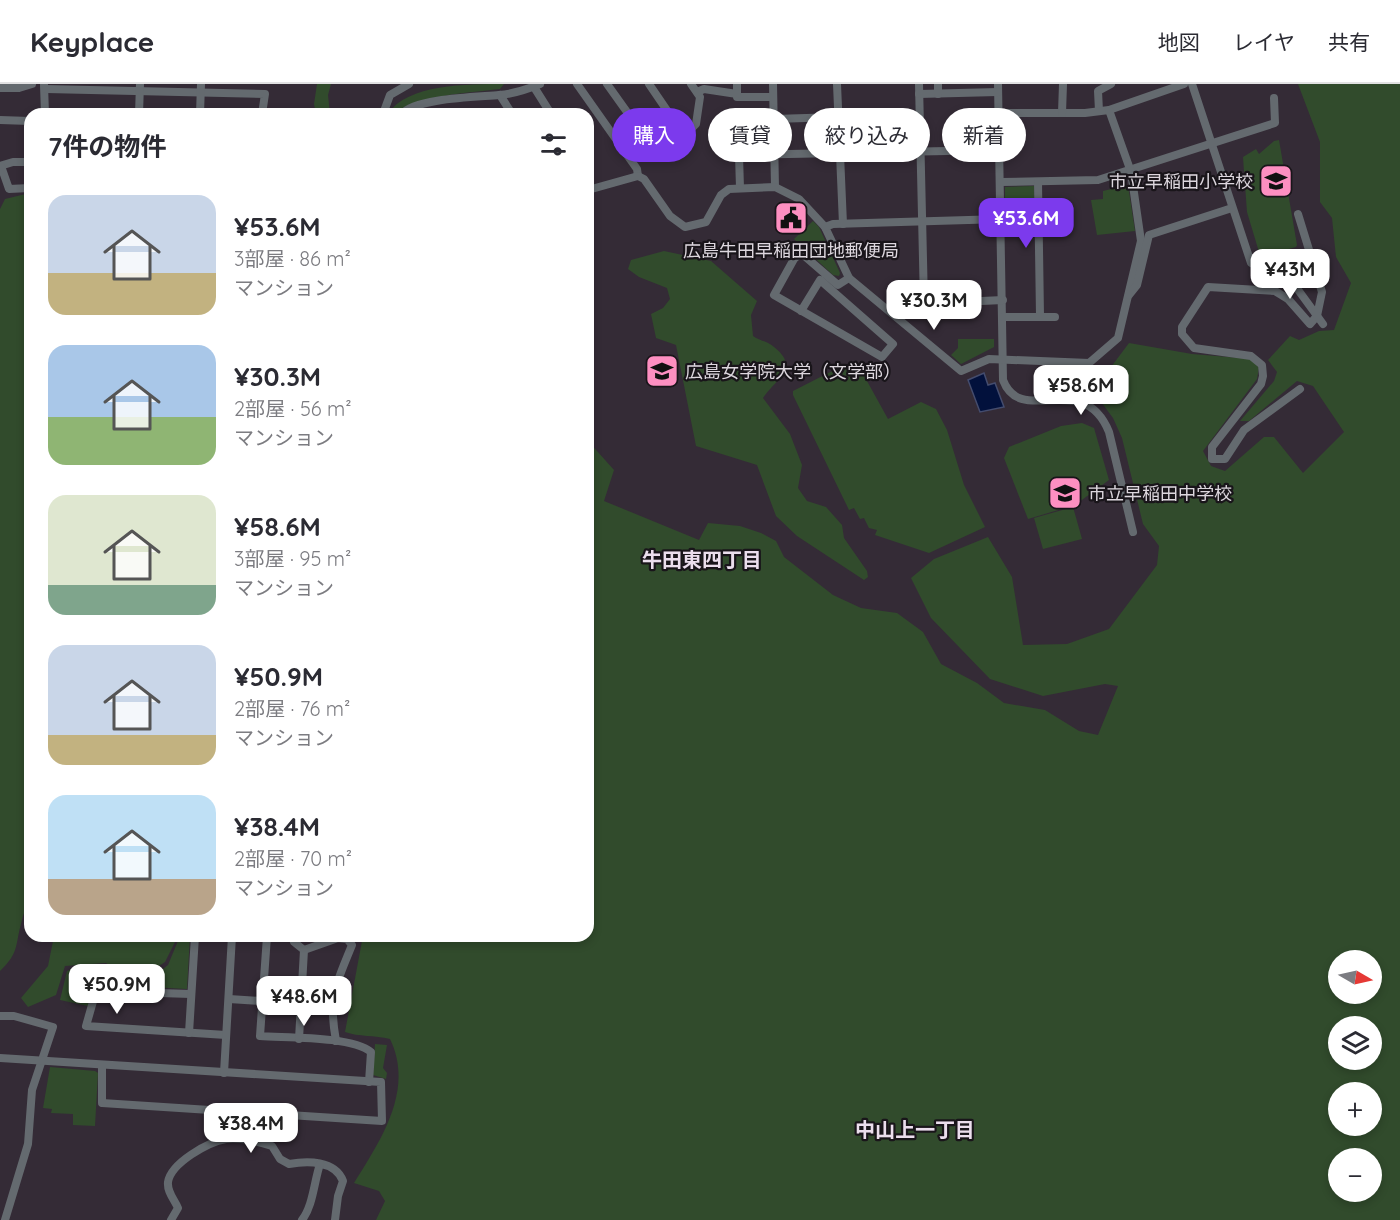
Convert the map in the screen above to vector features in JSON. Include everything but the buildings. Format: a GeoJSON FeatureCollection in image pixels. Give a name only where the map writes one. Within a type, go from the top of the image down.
{"type":"FeatureCollection","features":[{"type":"Feature","properties":{"kind":"street"},"geometry":{"type":"LineString","coordinates":[[0,88],[19,88],[32,84]]}},
{"type":"Feature","properties":{"kind":"street"},"geometry":{"type":"LineString","coordinates":[[385,108],[390,95],[409,84]]}},
{"type":"Feature","properties":{"kind":"street"},"geometry":{"type":"LineString","coordinates":[[577,84],[594,108]]}},
{"type":"Feature","properties":{"kind":"street"},"geometry":{"type":"LineString","coordinates":[[607,84],[624,108]]}},
{"type":"Feature","properties":{"kind":"street"},"geometry":{"type":"LineString","coordinates":[[649,84],[665,108]]}},
{"type":"Feature","properties":{"kind":"street"},"geometry":{"type":"LineString","coordinates":[[692,84],[700,97],[696,124]]}},
{"type":"Feature","properties":{"kind":"street"},"geometry":{"type":"LineString","coordinates":[[737,84],[737,97],[773,98]]}},
{"type":"Feature","properties":{"kind":"street"},"geometry":{"type":"LineString","coordinates":[[773,84],[773,108]]}},
{"type":"Feature","properties":{"kind":"street"},"geometry":{"type":"LineString","coordinates":[[837,84],[838,108]]}},
{"type":"Feature","properties":{"kind":"street"},"geometry":{"type":"LineString","coordinates":[[919,84],[919,108]]}},
{"type":"Feature","properties":{"kind":"street"},"geometry":{"type":"LineString","coordinates":[[938,84],[938,94]]}},
{"type":"Feature","properties":{"kind":"street"},"geometry":{"type":"LineString","coordinates":[[1062,113],[1063,84]]}},
{"type":"Feature","properties":{"kind":"street"},"geometry":{"type":"LineString","coordinates":[[1099,111],[1098,91],[1111,84]]}},
{"type":"Feature","properties":{"kind":"street"},"geometry":{"type":"LineString","coordinates":[[1026,113],[1109,110],[1184,84]]}},
{"type":"Feature","properties":{"kind":"street"},"geometry":{"type":"LineString","coordinates":[[1192,84],[1251,263],[1257,266],[1309,254]]}},
{"type":"Feature","properties":{"kind":"street"},"geometry":{"type":"LineString","coordinates":[[409,108],[425,103],[475,95],[500,95],[537,85],[548,108]]}},
{"type":"Feature","properties":{"kind":"street"},"geometry":{"type":"LineString","coordinates":[[45,108],[45,86],[201,88],[265,94],[263,108]]}},
{"type":"Feature","properties":{"kind":"street"},"geometry":{"type":"LineString","coordinates":[[139,108],[140,87]]}},
{"type":"Feature","properties":{"kind":"street"},"geometry":{"type":"LineString","coordinates":[[200,108],[201,88]]}},
{"type":"Feature","properties":{"kind":"street"},"geometry":{"type":"LineString","coordinates":[[919,94],[998,88],[999,108]]}},
{"type":"Feature","properties":{"kind":"street"},"geometry":{"type":"LineString","coordinates":[[697,92],[704,89],[737,94]]}},
{"type":"Feature","properties":{"kind":"street"},"geometry":{"type":"LineString","coordinates":[[500,95],[508,108]]}},
{"type":"Feature","properties":{"kind":"street"},"geometry":{"type":"LineString","coordinates":[[1001,182],[1098,180],[1131,172],[1275,123],[1274,98]]}},
{"type":"Feature","properties":{"kind":"street"},"geometry":{"type":"LineString","coordinates":[[594,108],[636,169],[638,176]]}},
{"type":"Feature","properties":{"kind":"street"},"geometry":{"type":"LineString","coordinates":[[594,188],[638,176],[644,179],[670,216],[685,227],[706,222],[721,195],[729,189],[775,187],[799,199],[825,227],[849,278],[961,371],[989,359],[1089,363],[1118,338],[1141,241],[1131,172],[1109,110]]}},
{"type":"Feature","properties":{"kind":"street"},"geometry":{"type":"LineString","coordinates":[[0,120],[24,121]]}},
{"type":"Feature","properties":{"kind":"street"},"geometry":{"type":"LineString","coordinates":[[24,162],[13,162],[0,166],[9,189],[24,188]]}},
{"type":"Feature","properties":{"kind":"street"},"geometry":{"type":"LineString","coordinates":[[739,162],[740,188]]}},
{"type":"Feature","properties":{"kind":"street"},"geometry":{"type":"LineString","coordinates":[[774,162],[775,187]]}},
{"type":"Feature","properties":{"kind":"street"},"geometry":{"type":"LineString","coordinates":[[840,162],[843,224]]}},
{"type":"Feature","properties":{"kind":"street"},"geometry":{"type":"LineString","coordinates":[[920,162],[924,303]]}},
{"type":"Feature","properties":{"kind":"street"},"geometry":{"type":"LineString","coordinates":[[1000,162],[1002,360],[1007,391],[1015,398],[1024,401],[1066,398],[1081,401],[1094,410],[1104,422],[1133,532]]}},
{"type":"Feature","properties":{"kind":"street"},"geometry":{"type":"LineString","coordinates":[[1038,182],[1040,316]]}},
{"type":"Feature","properties":{"kind":"street"},"geometry":{"type":"LineString","coordinates":[[1128,296],[1137,285],[1149,235],[1232,208]]}},
{"type":"Feature","properties":{"kind":"street"},"geometry":{"type":"LineString","coordinates":[[1298,214],[1322,292],[1317,316],[1310,324],[1288,299],[1275,291],[1208,287],[1182,327],[1182,334],[1194,348],[1251,356],[1262,364],[1261,384],[1212,447],[1212,459],[1225,459],[1244,430],[1300,389]]}},
{"type":"Feature","properties":{"kind":"street"},"geometry":{"type":"LineString","coordinates":[[825,227],[843,224],[1002,219]]}},
{"type":"Feature","properties":{"kind":"street"},"geometry":{"type":"LineString","coordinates":[[801,311],[820,280],[893,344],[882,357],[801,311],[774,294],[794,259],[801,253],[838,285],[849,278]]}},
{"type":"Feature","properties":{"kind":"street"},"geometry":{"type":"LineString","coordinates":[[1277,261],[1323,324]]}},
{"type":"Feature","properties":{"kind":"street"},"geometry":{"type":"LineString","coordinates":[[890,310],[897,305],[1003,300]]}},
{"type":"Feature","properties":{"kind":"street"},"geometry":{"type":"LineString","coordinates":[[1003,317],[1055,317]]}},
{"type":"Feature","properties":{"kind":"street"},"geometry":{"type":"LineString","coordinates":[[189,1033],[195,942]]}},
{"type":"Feature","properties":{"kind":"street"},"geometry":{"type":"LineString","coordinates":[[224,1073],[232,942]]}},
{"type":"Feature","properties":{"kind":"street"},"geometry":{"type":"LineString","coordinates":[[267,942],[260,1036],[336,1041],[365,1047],[371,1052],[369,1082]]}},
{"type":"Feature","properties":{"kind":"street"},"geometry":{"type":"LineString","coordinates":[[294,942],[304,950]]}},
{"type":"Feature","properties":{"kind":"street"},"geometry":{"type":"LineString","coordinates":[[304,950],[327,942]]}},
{"type":"Feature","properties":{"kind":"street"},"geometry":{"type":"LineString","coordinates":[[336,1041],[330,1011],[334,989],[352,945],[350,942]]}},
{"type":"Feature","properties":{"kind":"street"},"geometry":{"type":"LineString","coordinates":[[299,1039],[304,950]]}},
{"type":"Feature","properties":{"kind":"street"},"geometry":{"type":"LineString","coordinates":[[191,994],[96,991],[86,1026],[226,1035]]}},
{"type":"Feature","properties":{"kind":"street"},"geometry":{"type":"LineString","coordinates":[[229,999],[262,1001]]}},
{"type":"Feature","properties":{"kind":"street"},"geometry":{"type":"LineString","coordinates":[[0,1016],[14,1016],[53,1027],[32,1090],[28,1144],[5,1220]]}},
{"type":"Feature","properties":{"kind":"street"},"geometry":{"type":"LineString","coordinates":[[0,1058],[381,1082],[382,1121],[102,1103],[102,1065]]}},
{"type":"Feature","properties":{"kind":"street"},"geometry":{"type":"LineString","coordinates":[[171,1220],[178,1208],[169,1191],[168,1180],[176,1167],[213,1142],[229,1138],[256,1140],[272,1146],[280,1159],[289,1164],[309,1160],[331,1168],[343,1181],[338,1196],[335,1220]]}},
{"type":"Feature","properties":{"kind":"street"},"geometry":{"type":"LineString","coordinates":[[302,1220],[310,1210],[312,1187],[320,1164]]}},
{"type":"Feature","properties":{"kind":"green space"},"geometry":{"type":"Polygon","coordinates":[[[317,84],[331,84],[328,95],[329,108],[315,108],[317,84]]]}},
{"type":"Feature","properties":{"kind":"green space"},"geometry":{"type":"Polygon","coordinates":[[[473,84],[504,84],[500,89],[460,93],[428,99],[403,108],[393,108],[423,91],[473,84]]]}},
{"type":"Feature","properties":{"kind":"green space"},"geometry":{"type":"Polygon","coordinates":[[[1298,84],[1400,84],[1400,1220],[376,1220],[385,1201],[379,1191],[354,1183],[374,1150],[391,1114],[399,1077],[397,1058],[390,1039],[345,1032],[362,942],[594,942],[594,448],[614,470],[604,501],[699,540],[708,523],[740,526],[761,533],[776,541],[784,557],[833,595],[861,608],[897,613],[923,632],[941,664],[977,683],[1004,703],[1045,710],[1079,731],[1098,735],[1118,686],[1105,684],[1043,696],[990,679],[931,618],[911,578],[934,559],[988,537],[1012,577],[1023,645],[1067,644],[1109,629],[1157,565],[1159,546],[1143,524],[1122,438],[1113,418],[1093,391],[1129,343],[1192,354],[1252,359],[1259,368],[1257,379],[1203,451],[1211,466],[1225,471],[1264,437],[1274,437],[1303,473],[1344,432],[1313,386],[1297,381],[1249,421],[1240,421],[1274,381],[1277,372],[1268,360],[1290,336],[1299,340],[1319,331],[1334,330],[1351,283],[1336,257],[1332,218],[1320,202],[1320,142],[1298,84]]]}},
{"type":"Feature","properties":{"kind":"green space"},"geometry":{"type":"Polygon","coordinates":[[[1279,140],[1297,245],[1271,254],[1259,252],[1247,212],[1245,185],[1251,184],[1249,172],[1244,172],[1243,157],[1256,149],[1259,154],[1274,141],[1279,140]]]}},
{"type":"Feature","properties":{"kind":"green space"},"geometry":{"type":"Polygon","coordinates":[[[1128,185],[1135,231],[1097,235],[1091,200],[1103,199],[1103,191],[1128,185]]]}},
{"type":"Feature","properties":{"kind":"green space"},"geometry":{"type":"Polygon","coordinates":[[[1034,186],[1035,211],[1005,212],[1005,187],[1034,186]]]}},
{"type":"Feature","properties":{"kind":"green space"},"geometry":{"type":"Polygon","coordinates":[[[24,194],[24,914],[13,954],[0,971],[0,209],[5,199],[24,194]]]}},
{"type":"Feature","properties":{"kind":"green space"},"geometry":{"type":"Polygon","coordinates":[[[813,221],[819,227],[840,273],[839,276],[833,275],[794,239],[813,221]]]}},
{"type":"Feature","properties":{"kind":"green space"},"geometry":{"type":"Polygon","coordinates":[[[664,251],[711,261],[757,301],[751,315],[753,336],[772,345],[782,354],[786,368],[763,398],[790,434],[802,465],[798,488],[807,501],[826,507],[842,525],[844,538],[867,571],[868,577],[864,580],[797,536],[776,516],[757,465],[696,446],[676,345],[656,338],[651,314],[663,308],[670,299],[667,288],[639,277],[628,269],[631,260],[664,251]]]}},
{"type":"Feature","properties":{"kind":"green space"},"geometry":{"type":"Polygon","coordinates":[[[958,339],[994,339],[994,347],[961,364],[951,355],[958,348],[958,339]]]}},
{"type":"Feature","properties":{"kind":"green space"},"geometry":{"type":"Polygon","coordinates":[[[846,364],[862,372],[888,419],[921,402],[936,409],[947,430],[964,485],[985,527],[929,553],[875,535],[877,530],[869,528],[864,518],[860,519],[854,508],[849,510],[793,395],[793,391],[846,364]]]}},
{"type":"Feature","properties":{"kind":"green space"},"geometry":{"type":"Polygon","coordinates":[[[1082,423],[1094,428],[1109,480],[1075,505],[1028,519],[1004,458],[1009,447],[1061,426],[1082,423]]]}},
{"type":"Feature","properties":{"kind":"green space"},"geometry":{"type":"Polygon","coordinates":[[[1073,507],[1082,539],[1043,549],[1034,518],[1073,507]]]}},
{"type":"Feature","properties":{"kind":"green space"},"geometry":{"type":"Polygon","coordinates":[[[53,942],[175,942],[165,962],[133,983],[106,963],[65,966],[56,995],[28,1007],[21,998],[48,966],[53,942]]]}},
{"type":"Feature","properties":{"kind":"green space"},"geometry":{"type":"Polygon","coordinates":[[[178,942],[190,942],[187,989],[149,987],[148,981],[168,965],[178,942]]]}},
{"type":"Feature","properties":{"kind":"green space"},"geometry":{"type":"Polygon","coordinates":[[[72,969],[89,987],[94,989],[91,991],[88,1006],[60,1000],[67,971],[72,969]]]}},
{"type":"Feature","properties":{"kind":"green space"},"geometry":{"type":"Polygon","coordinates":[[[375,1044],[387,1045],[383,1068],[387,1073],[386,1079],[373,1075],[375,1044]]]}},
{"type":"Feature","properties":{"kind":"green space"},"geometry":{"type":"Polygon","coordinates":[[[50,1067],[98,1073],[95,1126],[73,1125],[73,1114],[51,1113],[52,1109],[43,1108],[50,1067]]]}},
{"type":"Feature","properties":{"kind":"water"},"geometry":{"type":"Polygon","coordinates":[[[984,373],[988,385],[995,383],[1004,407],[980,412],[968,380],[984,373]]]}},
{"type":"Feature","properties":{"kind":"place","name":"市立早稲田小学校"},"geometry":{"type":"Point","coordinates":[1276,181]}},
{"type":"Feature","properties":{"kind":"place","name":"広島牛田早稲田団地郵便局"},"geometry":{"type":"Point","coordinates":[791,218]}},
{"type":"Feature","properties":{"kind":"place","name":"広島女学院大学（文学部）"},"geometry":{"type":"Point","coordinates":[662,371]}},
{"type":"Feature","properties":{"kind":"place","name":"市立早稲田中学校"},"geometry":{"type":"Point","coordinates":[1065,493]}},
{"type":"Feature","properties":{"kind":"district","name":"牛田東四丁目"},"geometry":{"type":"Point","coordinates":[702,559]}},
{"type":"Feature","properties":{"kind":"district","name":"中山上一丁目"},"geometry":{"type":"Point","coordinates":[915,1129]}}]}
